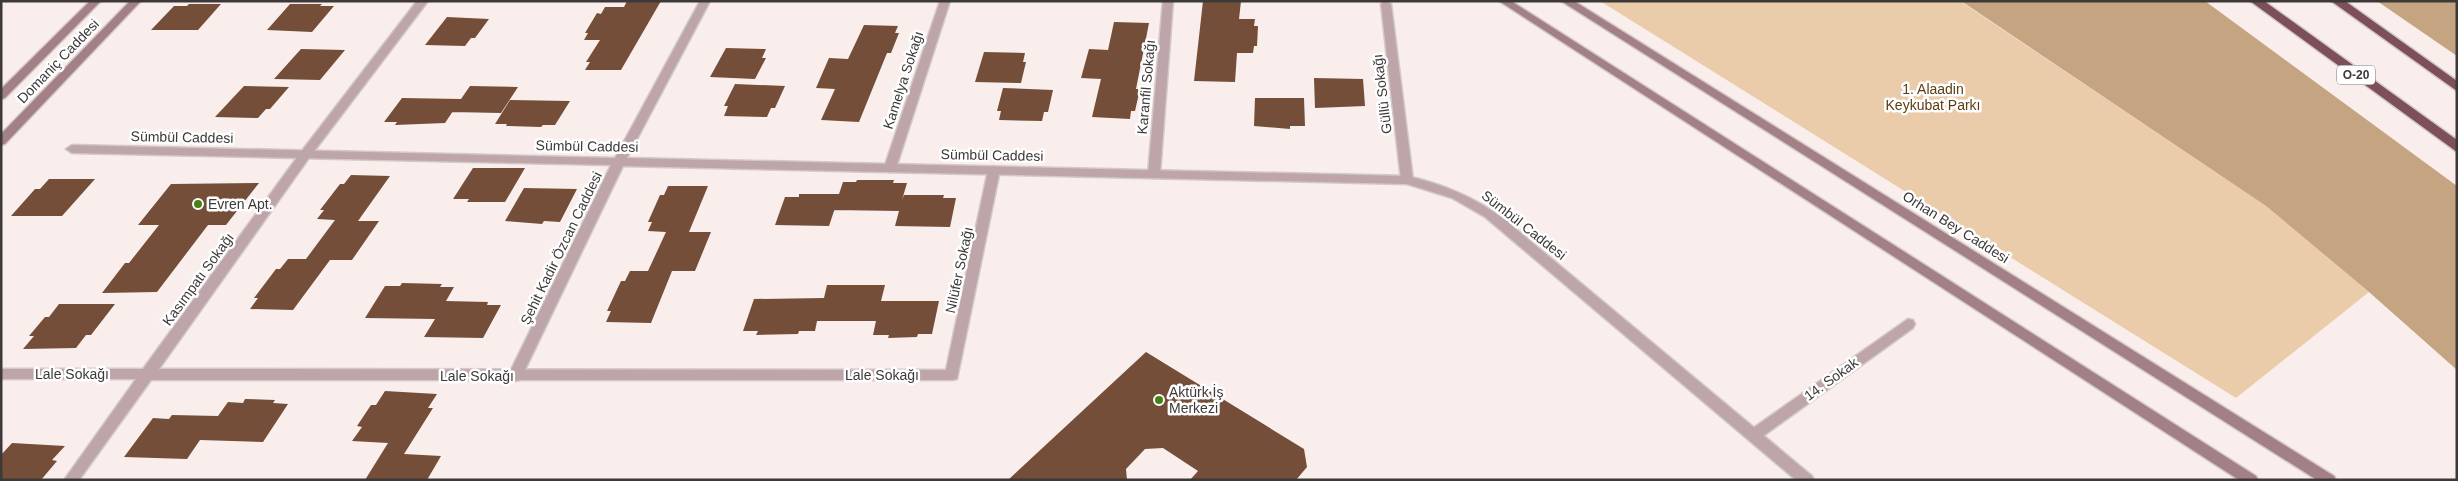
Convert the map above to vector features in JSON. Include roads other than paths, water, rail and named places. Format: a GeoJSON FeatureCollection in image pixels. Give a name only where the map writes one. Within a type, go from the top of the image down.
{"type":"FeatureCollection","features":[{"type":"Feature","properties":{"kind":"highway"},"geometry":{"type":"LineString","coordinates":[[2337,1],[2457,87]]}},
{"type":"Feature","properties":{"kind":"highway","name":"O-20"},"geometry":{"type":"LineString","coordinates":[[2259,3],[2457,147]]}},
{"type":"Feature","properties":{"kind":"main road","name":"Domaniç Caddesi"},"geometry":{"type":"LineString","coordinates":[[1,96],[96,1]]}},
{"type":"Feature","properties":{"kind":"main road","name":"Domaniç Caddesi"},"geometry":{"type":"LineString","coordinates":[[1,142],[136,1]]}},
{"type":"Feature","properties":{"kind":"main road"},"geometry":{"type":"LineString","coordinates":[[1504,1],[2251,480]]}},
{"type":"Feature","properties":{"kind":"main road","name":"Orhan Bey Caddesi"},"geometry":{"type":"LineString","coordinates":[[1566,1],[2329,480]]}},
{"type":"Feature","properties":{"kind":"street","name":"Kasımpatı Sokağı"},"geometry":{"type":"LineString","coordinates":[[71,480],[305,155],[423,1]]}},
{"type":"Feature","properties":{"kind":"street","name":"Şehit Kadir Özcan Caddesi"},"geometry":{"type":"LineString","coordinates":[[515,376],[620,162],[705,1]]}},
{"type":"Feature","properties":{"kind":"street","name":"Kamelya Sokağı"},"geometry":{"type":"LineString","coordinates":[[890,168],[945,1]]}},
{"type":"Feature","properties":{"kind":"street","name":"Karanfil Sokağı"},"geometry":{"type":"LineString","coordinates":[[1154,174],[1168,1]]}},
{"type":"Feature","properties":{"kind":"street","name":"Güllü Sokağı"},"geometry":{"type":"LineString","coordinates":[[1386,4],[1407,180]]}},
{"type":"Feature","properties":{"kind":"street","name":"Sümbül Caddesi"},"geometry":{"type":"LineString","coordinates":[[72,149],[1407,180],[1449,191],[1478,206],[1808,480]]}},
{"type":"Feature","properties":{"kind":"street","name":"Nilüfer Sokağı"},"geometry":{"type":"LineString","coordinates":[[952,375],[994,170]]}},
{"type":"Feature","properties":{"kind":"street","name":"14. Sokak"},"geometry":{"type":"LineString","coordinates":[[1754,435],[1908,324]]}},
{"type":"Feature","properties":{"kind":"street","name":"Lale Sokağı"},"geometry":{"type":"LineString","coordinates":[[1,374],[952,375]]}},
{"type":"Feature","properties":{"kind":"place","name":"Evren Apt."},"geometry":{"type":"Point","coordinates":[198,204]}},
{"type":"Feature","properties":{"kind":"place","name":"Aktürk İş Merkezi"},"geometry":{"type":"Point","coordinates":[1159,400]}},
{"type":"Feature","properties":{"kind":"park label","name":"1. Alaadin Keykubat Parkı"},"geometry":{"type":"Point","coordinates":[1933,98]}}]}
